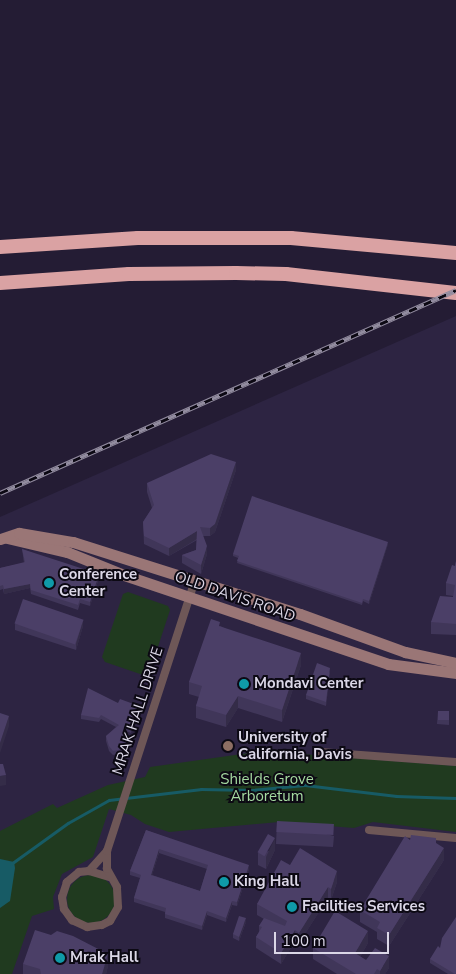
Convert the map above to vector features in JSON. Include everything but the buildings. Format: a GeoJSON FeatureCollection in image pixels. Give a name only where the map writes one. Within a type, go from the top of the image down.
{"type":"FeatureCollection","features":[{"type":"Feature","properties":{"kind":"highway"},"geometry":{"type":"LineString","coordinates":[[0,247],[138,238],[282,238],[456,253]]}},
{"type":"Feature","properties":{"kind":"highway"},"geometry":{"type":"LineString","coordinates":[[0,283],[191,272],[286,274],[456,293]]}},
{"type":"Feature","properties":{"kind":"street","name":"OLD DAVIS ROAD"},"geometry":{"type":"LineString","coordinates":[[3,538],[19,533],[35,534],[73,542],[195,580],[406,652],[456,663]]}},
{"type":"Feature","properties":{"kind":"street","name":"OLD DAVIS ROAD"},"geometry":{"type":"LineString","coordinates":[[3,538],[68,552],[190,597],[388,664],[456,672]]}},
{"type":"Feature","properties":{"kind":"street","name":"MRAK HALL DRIVE"},"geometry":{"type":"LineString","coordinates":[[109,877],[107,851],[195,580]]}},
{"type":"Feature","properties":{"kind":"street"},"geometry":{"type":"LineString","coordinates":[[320,752],[456,762]]}},
{"type":"Feature","properties":{"kind":"street"},"geometry":{"type":"LineString","coordinates":[[369,830],[456,838]]}},
{"type":"Feature","properties":{"kind":"street","name":"MRAK HALL DRIVE"},"geometry":{"type":"LineString","coordinates":[[89,871],[107,851]]}},
{"type":"Feature","properties":{"kind":"street"},"geometry":{"type":"LineString","coordinates":[[89,871],[109,877],[119,894],[115,914],[102,925],[78,924],[64,909],[64,889],[73,876],[89,871]]}},
{"type":"Feature","properties":{"kind":"shaded area","name":"University of California, Davis"},"geometry":{"type":"Polygon","coordinates":[[[456,316],[456,974],[0,974],[0,517],[456,316]]]}},
{"type":"Feature","properties":{"kind":"shaded area"},"geometry":{"type":"Polygon","coordinates":[[[0,859],[14,862],[15,868],[10,901],[0,908],[0,859]]]}},
{"type":"Feature","properties":{"kind":"green space"},"geometry":{"type":"Polygon","coordinates":[[[128,592],[168,606],[170,610],[150,671],[143,675],[105,662],[102,657],[123,594],[128,592]]]}},
{"type":"Feature","properties":{"kind":"green space","name":"Shields Grove Arboretum"},"geometry":{"type":"Polygon","coordinates":[[[264,751],[456,766],[456,832],[373,822],[354,828],[279,822],[169,832],[145,824],[131,815],[109,809],[93,857],[62,874],[53,897],[54,909],[32,916],[12,974],[0,974],[0,831],[53,804],[57,808],[108,785],[145,777],[150,767],[264,751]]]}},
{"type":"Feature","properties":{"kind":"green space"},"geometry":{"type":"Polygon","coordinates":[[[86,875],[96,875],[105,879],[111,885],[114,890],[114,908],[105,919],[96,923],[86,923],[77,919],[71,913],[67,904],[67,894],[71,885],[77,879],[86,875]]]}},
{"type":"Feature","properties":{"kind":"waterway"},"geometry":{"type":"LineString","coordinates":[[11,864],[68,823],[109,800],[201,789],[252,790],[305,785],[396,796],[456,798]]}},
{"type":"Feature","properties":{"kind":"railway"},"geometry":{"type":"LineString","coordinates":[[0,493],[456,290]]}},
{"type":"Feature","properties":{"kind":"place","name":"Conference Center"},"geometry":{"type":"Point","coordinates":[49,583]}},
{"type":"Feature","properties":{"kind":"place","name":"Mondavi Center"},"geometry":{"type":"Point","coordinates":[244,684]}},
{"type":"Feature","properties":{"kind":"place","name":"University of California, Davis"},"geometry":{"type":"Point","coordinates":[228,746]}},
{"type":"Feature","properties":{"kind":"place","name":"King Hall"},"geometry":{"type":"Point","coordinates":[224,882]}},
{"type":"Feature","properties":{"kind":"place","name":"Facilities Services"},"geometry":{"type":"Point","coordinates":[292,907]}},
{"type":"Feature","properties":{"kind":"place","name":"Mrak Hall"},"geometry":{"type":"Point","coordinates":[60,958]}}]}
